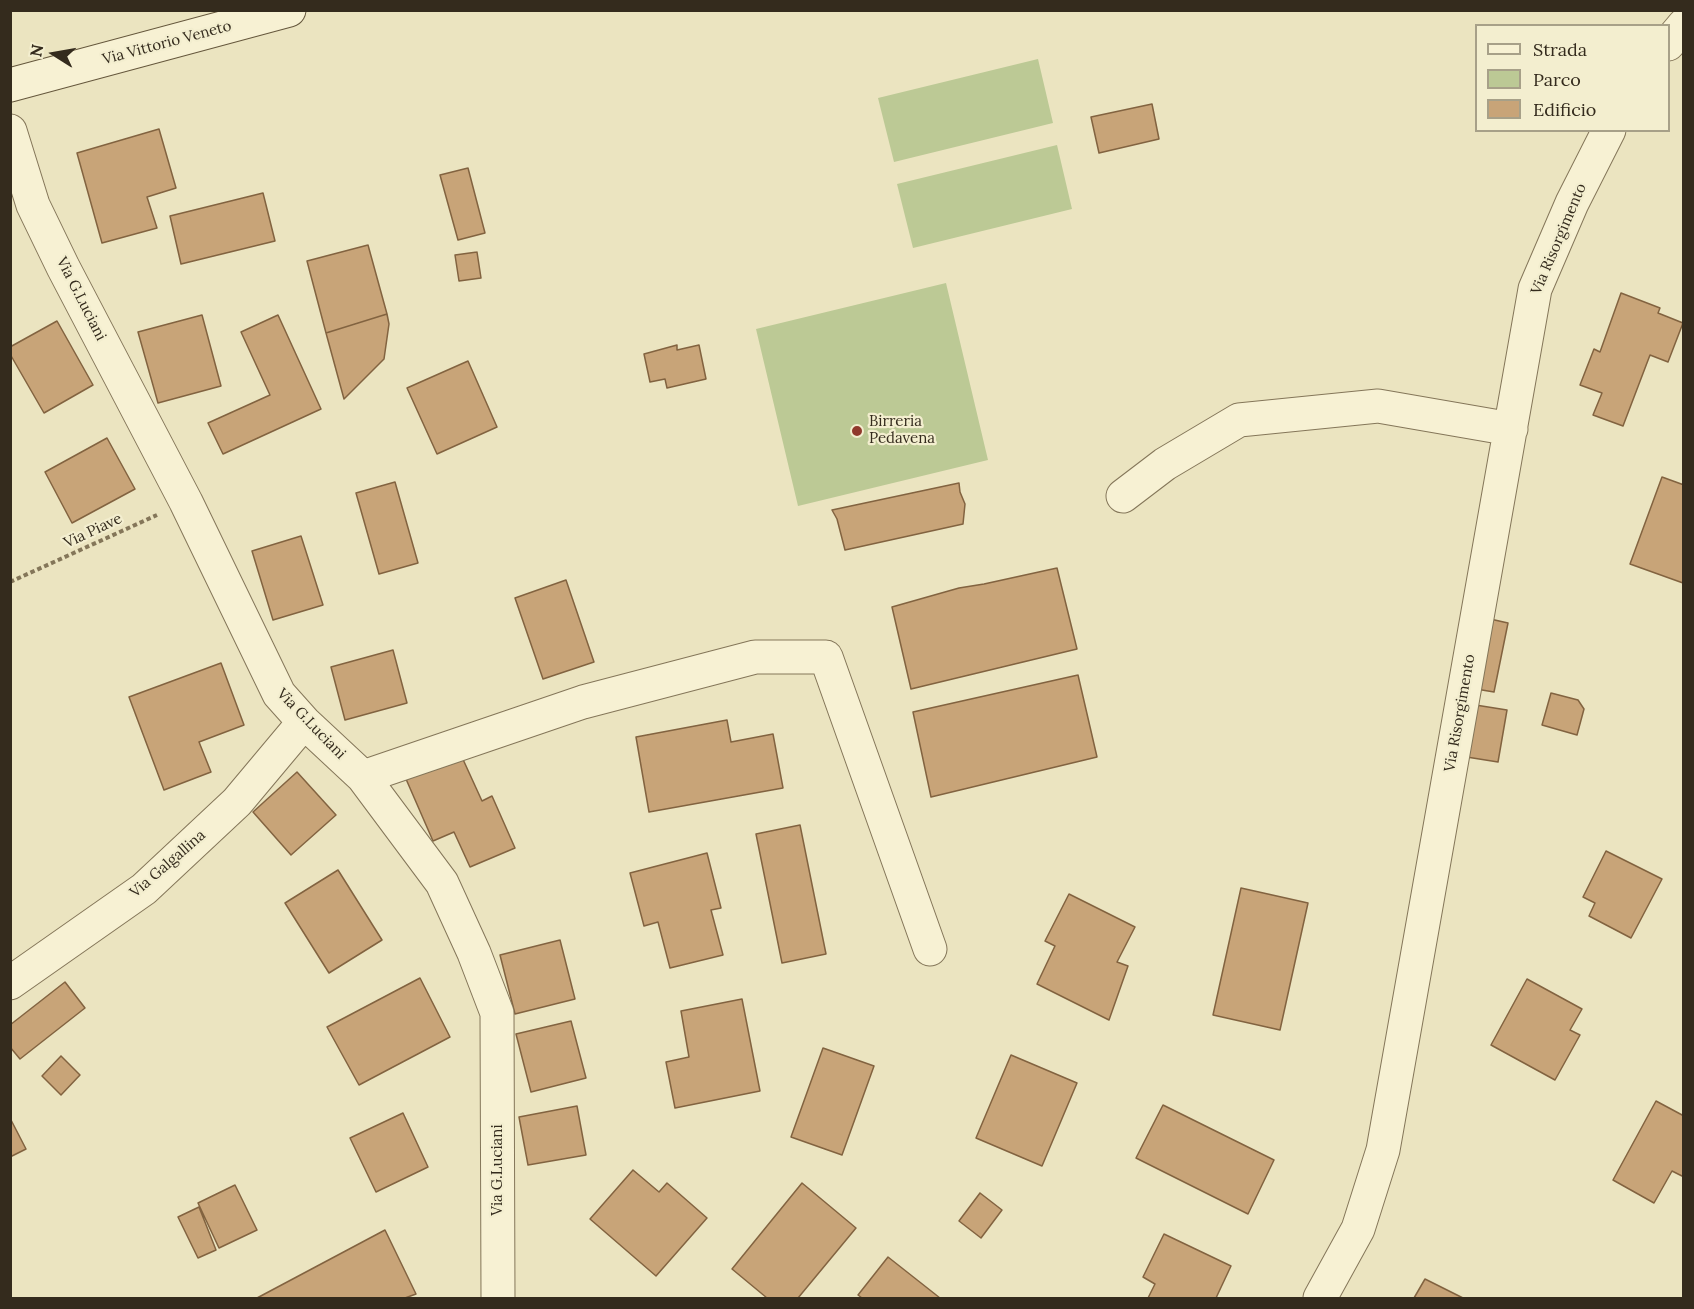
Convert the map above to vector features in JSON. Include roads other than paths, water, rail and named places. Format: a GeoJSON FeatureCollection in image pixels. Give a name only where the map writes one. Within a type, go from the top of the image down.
{"type":"FeatureCollection","features":[{"type":"Feature","properties":{"kind":"street","name":"Via Vittorio Veneto"},"geometry":{"type":"LineString","coordinates":[[10,85],[289,10]]}},
{"type":"Feature","properties":{"kind":"street"},"geometry":{"type":"LineString","coordinates":[[1670,41],[1683,25]]}},
{"type":"Feature","properties":{"kind":"street","name":"Via G.Luciani"},"geometry":{"type":"LineString","coordinates":[[10,131],[33,205],[186,502],[279,694],[304,722],[363,777],[442,883],[474,953],[497,1013],[498,1299]]}},
{"type":"Feature","properties":{"kind":"street","name":"Via Risorgimento"},"geometry":{"type":"LineString","coordinates":[[1320,1299],[1358,1229],[1383,1150],[1535,289],[1572,203],[1608,132]]}},
{"type":"Feature","properties":{"kind":"street"},"geometry":{"type":"LineString","coordinates":[[1124,496],[1165,464],[1239,420],[1377,406],[1511,429]]}},
{"type":"Feature","properties":{"kind":"street"},"geometry":{"type":"LineString","coordinates":[[363,777],[583,702],[755,657],[826,657],[930,949]]}},
{"type":"Feature","properties":{"kind":"street","name":"Via Galgallina"},"geometry":{"type":"LineString","coordinates":[[10,983],[144,889],[237,802],[304,722]]}},
{"type":"Feature","properties":{"kind":"place","name":"Birreria Pedavena"},"geometry":{"type":"Point","coordinates":[857,431]}}]}
